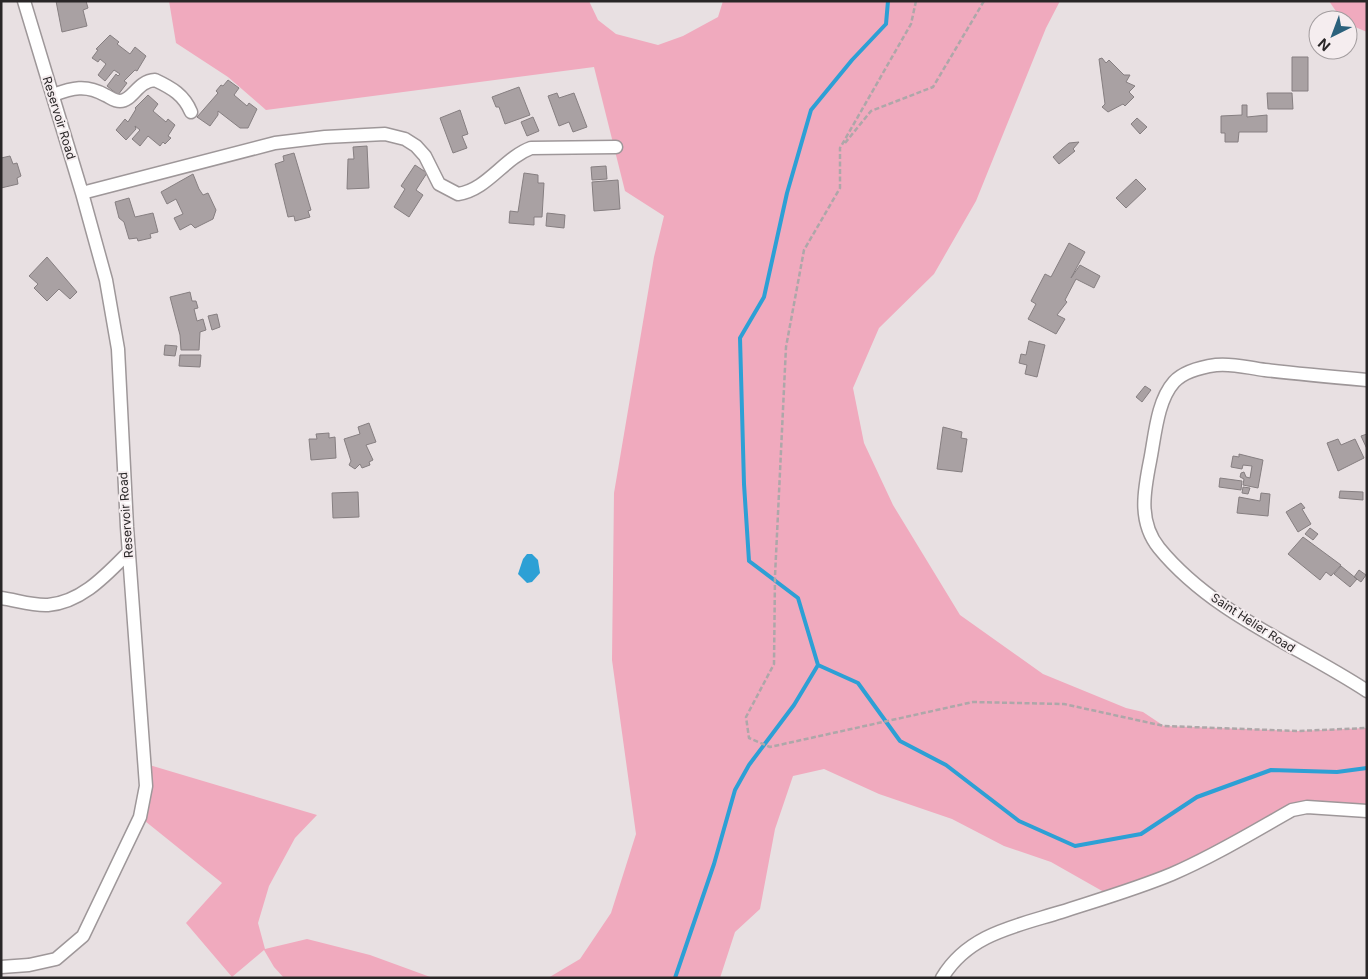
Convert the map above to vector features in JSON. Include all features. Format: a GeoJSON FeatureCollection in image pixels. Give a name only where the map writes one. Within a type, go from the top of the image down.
{"type":"FeatureCollection","features":[{"type":"Feature","properties":{"kind":"street","name":"Reservoir Road"},"geometry":{"type":"LineString","coordinates":[[1,967],[29,965],[56,959],[77,944],[88,930],[140,818],[146,786],[146,764],[129,552],[118,349],[106,280],[82,193],[24,1]]}},
{"type":"Feature","properties":{"kind":"street"},"geometry":{"type":"LineString","coordinates":[[53,95],[79,87],[91,88],[119,101],[125,100],[147,80],[155,80],[180,94],[186,100],[191,112]]}},
{"type":"Feature","properties":{"kind":"street"},"geometry":{"type":"LineString","coordinates":[[82,193],[275,143],[324,137],[385,134],[406,139],[416,146],[424,156],[439,184],[458,194],[477,187],[519,152],[531,148],[616,147]]}},
{"type":"Feature","properties":{"kind":"street","name":"Saint Helier Road"},"geometry":{"type":"LineString","coordinates":[[1367,380],[1225,365],[1201,368],[1184,374],[1171,386],[1162,405],[1146,480],[1144,516],[1150,534],[1158,546],[1204,591],[1280,640],[1367,691]]}},
{"type":"Feature","properties":{"kind":"street"},"geometry":{"type":"LineString","coordinates":[[1,598],[46,605],[63,602],[99,582],[129,552]]}},
{"type":"Feature","properties":{"kind":"street"},"geometry":{"type":"LineString","coordinates":[[942,978],[952,962],[961,954],[993,933],[1145,885],[1172,874],[1203,860],[1292,810],[1307,807],[1367,811]]}},
{"type":"Feature","properties":{"kind":"path"},"geometry":{"type":"LineString","coordinates":[[916,1],[911,24],[840,148],[840,188],[804,250],[786,346],[775,576],[774,664],[746,717],[749,738],[770,747],[973,702],[1064,704],[1164,726],[1298,732],[1367,728]]}},
{"type":"Feature","properties":{"kind":"path"},"geometry":{"type":"LineString","coordinates":[[840,148],[871,111],[933,88],[984,1]]}},
{"type":"Feature","properties":{"kind":"shaded area"},"geometry":{"type":"Polygon","coordinates":[[[169,1],[589,1],[598,20],[616,34],[658,45],[683,36],[718,17],[723,1],[1060,1],[1046,28],[976,201],[934,274],[879,328],[853,388],[864,443],[893,505],[960,615],[1043,674],[1126,708],[1143,712],[1164,726],[1298,731],[1367,728],[1367,811],[1307,807],[1229,845],[1111,896],[1051,862],[1004,846],[952,819],[879,794],[824,769],[793,776],[775,829],[760,909],[735,932],[720,978],[548,978],[580,959],[611,913],[636,834],[612,660],[614,493],[654,257],[664,216],[625,191],[594,67],[266,110],[228,77],[176,43],[169,1]]]}},
{"type":"Feature","properties":{"kind":"shaded area"},"geometry":{"type":"Polygon","coordinates":[[[1329,1],[1367,1],[1367,32],[1358,28],[1358,10],[1335,10],[1329,1]]]}},
{"type":"Feature","properties":{"kind":"shaded area"},"geometry":{"type":"Polygon","coordinates":[[[146,764],[317,815],[295,838],[269,886],[258,923],[265,949],[307,939],[370,955],[433,978],[284,978],[274,967],[264,950],[232,977],[186,923],[222,883],[140,817],[146,764]]]}},
{"type":"Feature","properties":{"kind":"water"},"geometry":{"type":"Polygon","coordinates":[[[527,554],[532,554],[538,560],[540,573],[532,582],[527,583],[518,574],[523,559],[527,554]]]}},
{"type":"Feature","properties":{"kind":"building"},"geometry":{"type":"Polygon","coordinates":[[[56,1],[86,1],[88,8],[83,10],[87,26],[62,32],[56,1]]]}},
{"type":"Feature","properties":{"kind":"building"},"geometry":{"type":"Polygon","coordinates":[[[110,35],[119,42],[117,44],[130,54],[135,47],[146,56],[137,71],[135,70],[124,81],[127,83],[118,95],[107,86],[116,74],[118,76],[120,74],[114,70],[105,81],[98,75],[106,64],[100,59],[98,62],[92,58],[98,50],[96,49],[110,35]]]}},
{"type":"Feature","properties":{"kind":"building"},"geometry":{"type":"Polygon","coordinates":[[[1292,57],[1308,57],[1308,91],[1292,91],[1292,57]]]}},
{"type":"Feature","properties":{"kind":"building"},"geometry":{"type":"Polygon","coordinates":[[[1102,58],[1106,63],[1109,60],[1124,75],[1130,75],[1126,82],[1135,86],[1129,92],[1134,97],[1125,106],[1123,104],[1108,112],[1102,107],[1105,104],[1099,59],[1102,58]]]}},
{"type":"Feature","properties":{"kind":"building"},"geometry":{"type":"Polygon","coordinates":[[[228,80],[239,88],[234,95],[247,106],[249,103],[257,109],[248,128],[240,128],[218,111],[218,115],[210,126],[197,117],[218,93],[216,91],[221,85],[223,86],[228,80]]]}},
{"type":"Feature","properties":{"kind":"building"},"geometry":{"type":"Polygon","coordinates":[[[519,87],[530,115],[505,124],[499,107],[496,107],[492,97],[519,87]]]}},
{"type":"Feature","properties":{"kind":"building"},"geometry":{"type":"Polygon","coordinates":[[[557,93],[559,98],[574,93],[587,127],[573,132],[569,122],[559,126],[548,96],[557,93]]]}},
{"type":"Feature","properties":{"kind":"building"},"geometry":{"type":"Polygon","coordinates":[[[1267,93],[1292,93],[1293,109],[1268,109],[1267,93]]]}},
{"type":"Feature","properties":{"kind":"building"},"geometry":{"type":"Polygon","coordinates":[[[148,95],[158,104],[153,111],[166,122],[168,119],[175,125],[168,136],[171,138],[160,146],[148,136],[140,146],[132,139],[140,130],[135,126],[136,129],[126,140],[116,130],[125,119],[128,122],[135,108],[148,95]]]}},
{"type":"Feature","properties":{"kind":"building"},"geometry":{"type":"Polygon","coordinates":[[[1242,105],[1247,105],[1247,117],[1267,115],[1267,132],[1239,132],[1238,142],[1225,142],[1225,133],[1221,133],[1221,116],[1242,115],[1242,105]]]}},
{"type":"Feature","properties":{"kind":"building"},"geometry":{"type":"Polygon","coordinates":[[[460,110],[468,134],[462,136],[467,148],[453,153],[440,118],[460,110]]]}},
{"type":"Feature","properties":{"kind":"building"},"geometry":{"type":"Polygon","coordinates":[[[533,117],[539,131],[527,136],[521,122],[533,117]]]}},
{"type":"Feature","properties":{"kind":"building"},"geometry":{"type":"Polygon","coordinates":[[[1137,118],[1147,127],[1140,134],[1131,124],[1137,118]]]}},
{"type":"Feature","properties":{"kind":"building"},"geometry":{"type":"Polygon","coordinates":[[[1079,142],[1073,149],[1075,151],[1059,164],[1053,157],[1069,143],[1079,142]]]}},
{"type":"Feature","properties":{"kind":"building"},"geometry":{"type":"Polygon","coordinates":[[[367,146],[369,188],[347,189],[348,159],[354,159],[353,147],[367,146]]]}},
{"type":"Feature","properties":{"kind":"building"},"geometry":{"type":"Polygon","coordinates":[[[294,153],[311,210],[308,211],[310,217],[295,221],[294,216],[288,217],[275,164],[284,161],[283,156],[294,153]]]}},
{"type":"Feature","properties":{"kind":"building"},"geometry":{"type":"Polygon","coordinates":[[[10,156],[13,164],[17,163],[21,176],[17,178],[18,184],[1,188],[1,158],[10,156]]]}},
{"type":"Feature","properties":{"kind":"building"},"geometry":{"type":"Polygon","coordinates":[[[415,165],[427,173],[416,190],[423,195],[409,217],[394,207],[405,189],[401,186],[415,165]]]}},
{"type":"Feature","properties":{"kind":"building"},"geometry":{"type":"Polygon","coordinates":[[[606,166],[607,179],[592,180],[591,167],[606,166]]]}},
{"type":"Feature","properties":{"kind":"building"},"geometry":{"type":"Polygon","coordinates":[[[524,173],[538,175],[538,183],[544,183],[542,217],[534,217],[534,225],[509,223],[510,211],[518,212],[524,173]]]}},
{"type":"Feature","properties":{"kind":"building"},"geometry":{"type":"Polygon","coordinates":[[[193,174],[199,189],[203,195],[208,193],[216,210],[213,219],[195,228],[191,224],[180,230],[174,218],[183,214],[176,199],[167,204],[161,192],[193,174]]]}},
{"type":"Feature","properties":{"kind":"building"},"geometry":{"type":"Polygon","coordinates":[[[1136,179],[1146,189],[1126,208],[1116,198],[1136,179]]]}},
{"type":"Feature","properties":{"kind":"building"},"geometry":{"type":"Polygon","coordinates":[[[618,180],[620,209],[594,211],[592,182],[618,180]]]}},
{"type":"Feature","properties":{"kind":"building"},"geometry":{"type":"Polygon","coordinates":[[[129,198],[135,217],[153,213],[158,232],[150,234],[151,238],[138,241],[137,238],[129,239],[124,222],[119,218],[115,202],[129,198]]]}},
{"type":"Feature","properties":{"kind":"building"},"geometry":{"type":"Polygon","coordinates":[[[547,213],[565,215],[564,228],[546,226],[547,213]]]}},
{"type":"Feature","properties":{"kind":"building"},"geometry":{"type":"Polygon","coordinates":[[[1069,243],[1085,252],[1071,278],[1080,265],[1100,276],[1094,288],[1076,279],[1065,300],[1067,302],[1057,315],[1065,319],[1056,334],[1028,319],[1036,304],[1031,301],[1045,274],[1051,277],[1069,243]]]}},
{"type":"Feature","properties":{"kind":"building"},"geometry":{"type":"Polygon","coordinates":[[[47,257],[77,292],[70,299],[59,289],[47,301],[34,288],[38,284],[29,276],[47,257]]]}},
{"type":"Feature","properties":{"kind":"building"},"geometry":{"type":"Polygon","coordinates":[[[190,292],[192,301],[196,301],[198,308],[194,309],[197,321],[203,319],[206,330],[200,332],[199,350],[181,350],[180,335],[170,297],[190,292]]]}},
{"type":"Feature","properties":{"kind":"building"},"geometry":{"type":"Polygon","coordinates":[[[217,314],[220,327],[212,330],[208,316],[217,314]]]}},
{"type":"Feature","properties":{"kind":"building"},"geometry":{"type":"Polygon","coordinates":[[[1029,341],[1045,345],[1037,377],[1025,374],[1027,365],[1019,363],[1021,354],[1026,355],[1029,341]]]}},
{"type":"Feature","properties":{"kind":"building"},"geometry":{"type":"Polygon","coordinates":[[[165,345],[177,346],[175,356],[164,355],[165,345]]]}},
{"type":"Feature","properties":{"kind":"building"},"geometry":{"type":"Polygon","coordinates":[[[180,355],[201,355],[200,367],[179,366],[180,355]]]}},
{"type":"Feature","properties":{"kind":"building"},"geometry":{"type":"Polygon","coordinates":[[[1145,386],[1151,390],[1142,402],[1136,397],[1145,386]]]}},
{"type":"Feature","properties":{"kind":"building"},"geometry":{"type":"Polygon","coordinates":[[[369,423],[376,442],[366,445],[373,460],[369,462],[370,465],[362,468],[360,464],[355,469],[349,465],[351,461],[344,439],[360,434],[358,427],[369,423]]]}},
{"type":"Feature","properties":{"kind":"building"},"geometry":{"type":"Polygon","coordinates":[[[943,427],[962,432],[961,438],[967,439],[962,472],[937,469],[943,427]]]}},
{"type":"Feature","properties":{"kind":"building"},"geometry":{"type":"Polygon","coordinates":[[[329,433],[329,438],[335,437],[336,458],[311,460],[309,439],[317,439],[316,434],[329,433]]]}},
{"type":"Feature","properties":{"kind":"building"},"geometry":{"type":"Polygon","coordinates":[[[1367,434],[1367,449],[1361,436],[1367,434]]]}},
{"type":"Feature","properties":{"kind":"building"},"geometry":{"type":"Polygon","coordinates":[[[1338,439],[1341,445],[1355,439],[1364,458],[1338,471],[1327,443],[1338,439]]]}},
{"type":"Feature","properties":{"kind":"building"},"geometry":{"type":"Polygon","coordinates":[[[1239,454],[1263,460],[1258,488],[1243,485],[1244,479],[1240,477],[1241,473],[1244,472],[1246,477],[1250,478],[1252,466],[1243,465],[1242,469],[1231,467],[1233,456],[1239,457],[1239,454]]]}},
{"type":"Feature","properties":{"kind":"building"},"geometry":{"type":"Polygon","coordinates":[[[1220,478],[1242,481],[1241,490],[1219,487],[1220,478]]]}},
{"type":"Feature","properties":{"kind":"building"},"geometry":{"type":"Polygon","coordinates":[[[1243,487],[1250,488],[1248,494],[1242,493],[1243,487]]]}},
{"type":"Feature","properties":{"kind":"building"},"geometry":{"type":"Polygon","coordinates":[[[1340,491],[1363,492],[1363,500],[1339,498],[1340,491]]]}},
{"type":"Feature","properties":{"kind":"building"},"geometry":{"type":"Polygon","coordinates":[[[358,492],[359,517],[333,518],[332,493],[358,492]]]}},
{"type":"Feature","properties":{"kind":"building"},"geometry":{"type":"Polygon","coordinates":[[[1261,493],[1270,494],[1268,516],[1237,513],[1239,497],[1260,501],[1261,493]]]}},
{"type":"Feature","properties":{"kind":"building"},"geometry":{"type":"Polygon","coordinates":[[[1301,503],[1305,508],[1302,509],[1311,524],[1298,532],[1286,512],[1301,503]]]}},
{"type":"Feature","properties":{"kind":"building"},"geometry":{"type":"Polygon","coordinates":[[[1310,528],[1318,534],[1313,540],[1305,534],[1310,528]]]}},
{"type":"Feature","properties":{"kind":"building"},"geometry":{"type":"Polygon","coordinates":[[[1303,537],[1341,565],[1331,576],[1326,572],[1320,580],[1288,554],[1303,537]]]}},
{"type":"Feature","properties":{"kind":"building"},"geometry":{"type":"Polygon","coordinates":[[[1341,566],[1357,579],[1350,587],[1334,574],[1341,566]]]}},
{"type":"Feature","properties":{"kind":"building"},"geometry":{"type":"Polygon","coordinates":[[[1359,570],[1366,575],[1361,582],[1354,577],[1359,570]]]}},
{"type":"Feature","properties":{"kind":"waterway"},"geometry":{"type":"LineString","coordinates":[[675,978],[714,864],[735,790],[749,765],[794,705],[818,665],[798,598],[749,561],[744,484],[740,338],[764,297],[787,193],[811,110],[852,60],[886,24],[888,1]]}},
{"type":"Feature","properties":{"kind":"waterway"},"geometry":{"type":"LineString","coordinates":[[818,665],[858,683],[900,741],[946,765],[1019,821],[1075,846],[1141,834],[1197,797],[1271,770],[1337,772],[1367,768]]}}]}
